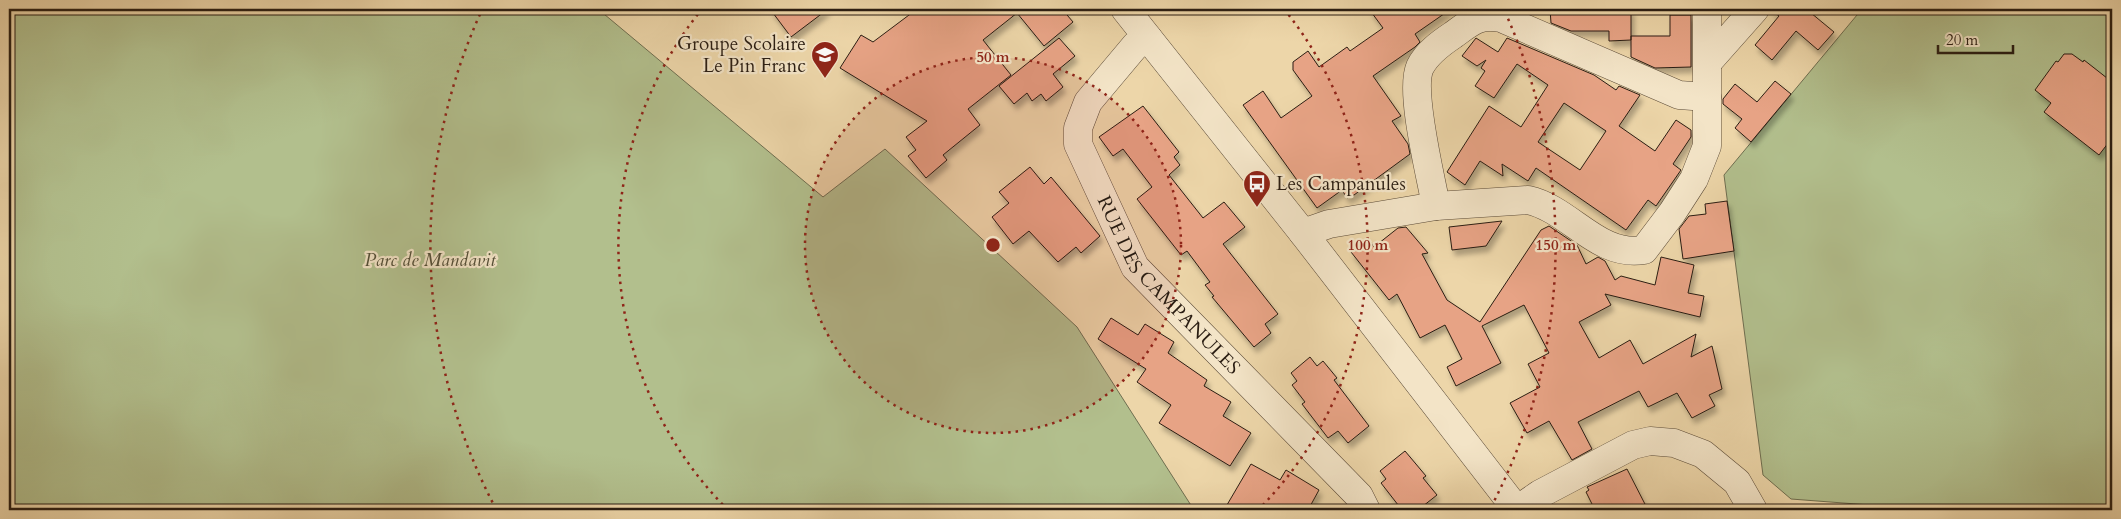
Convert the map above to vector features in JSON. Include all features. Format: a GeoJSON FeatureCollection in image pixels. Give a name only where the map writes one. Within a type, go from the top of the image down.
{"type":"FeatureCollection","features":[{"type":"Feature","properties":{"kind":"street"},"geometry":{"type":"LineString","coordinates":[[1125,9],[1303,233],[1517,510],[1540,494],[1633,445],[1650,441],[1674,443],[1703,454],[1736,482],[1753,510]]}},
{"type":"Feature","properties":{"kind":"street"},"geometry":{"type":"LineString","coordinates":[[1303,233],[1329,224],[1436,206],[1528,200],[1542,203],[1614,249],[1630,253],[1644,250],[1672,213],[1694,179],[1707,146],[1707,9]]}},
{"type":"Feature","properties":{"kind":"street"},"geometry":{"type":"LineString","coordinates":[[1708,62],[1755,9]]}},
{"type":"Feature","properties":{"kind":"street"},"geometry":{"type":"LineString","coordinates":[[1436,206],[1416,88],[1420,68],[1440,43],[1476,19],[1487,16],[1501,18],[1679,95],[1708,96]]}},
{"type":"Feature","properties":{"kind":"street","name":"RUE DES CAMPANULES"},"geometry":{"type":"LineString","coordinates":[[1148,38],[1135,46],[1088,102],[1078,128],[1078,144],[1135,267],[1359,496],[1366,510]]}},
{"type":"Feature","properties":{"kind":"green space","name":"Parc de Mandavit"},"geometry":{"type":"Polygon","coordinates":[[[9,9],[598,9],[823,197],[885,149],[1077,327],[1194,510],[9,510],[9,9]]]}},
{"type":"Feature","properties":{"kind":"green space"},"geometry":{"type":"Polygon","coordinates":[[[1862,9],[2112,9],[2112,510],[1935,510],[1791,499],[1763,475],[1724,175],[1862,9]]]}},
{"type":"Feature","properties":{"kind":"building"},"geometry":{"type":"Polygon","coordinates":[[[770,9],[828,9],[791,37],[770,9]]]}},
{"type":"Feature","properties":{"kind":"building"},"geometry":{"type":"Polygon","coordinates":[[[917,9],[1062,9],[1073,22],[1044,46],[1017,13],[983,40],[1011,75],[968,109],[980,125],[943,155],[947,160],[926,178],[908,156],[916,150],[906,137],[927,121],[840,68],[861,35],[873,42],[917,9]]]}},
{"type":"Feature","properties":{"kind":"building"},"geometry":{"type":"Polygon","coordinates":[[[1369,9],[1451,9],[1415,34],[1420,42],[1415,47],[1373,76],[1401,116],[1392,121],[1408,144],[1410,154],[1354,195],[1347,198],[1342,190],[1317,208],[1243,105],[1263,91],[1281,118],[1312,96],[1293,70],[1293,62],[1308,51],[1319,67],[1347,47],[1350,51],[1383,28],[1369,9]]]}},
{"type":"Feature","properties":{"kind":"building"},"geometry":{"type":"Polygon","coordinates":[[[1550,9],[1631,9],[1631,40],[1609,41],[1609,31],[1571,31],[1551,23],[1550,9]]]}},
{"type":"Feature","properties":{"kind":"building"},"geometry":{"type":"Polygon","coordinates":[[[1770,9],[1814,9],[1811,13],[1834,32],[1818,50],[1796,31],[1772,60],[1755,45],[1779,16],[1770,9]]]}},
{"type":"Feature","properties":{"kind":"building"},"geometry":{"type":"Polygon","coordinates":[[[1670,15],[1691,15],[1691,67],[1655,68],[1631,57],[1631,36],[1670,36],[1670,15]]]}},
{"type":"Feature","properties":{"kind":"building"},"geometry":{"type":"Polygon","coordinates":[[[1059,38],[1075,56],[1053,74],[1063,87],[1046,101],[1041,94],[1032,101],[1027,93],[1014,104],[999,86],[1059,38]]]}},
{"type":"Feature","properties":{"kind":"building"},"geometry":{"type":"Polygon","coordinates":[[[1476,38],[1498,52],[1507,38],[1594,75],[1616,90],[1619,86],[1640,95],[1619,126],[1655,151],[1676,120],[1691,130],[1691,137],[1673,164],[1681,170],[1656,206],[1648,200],[1626,230],[1536,168],[1528,181],[1502,164],[1503,176],[1480,161],[1465,185],[1447,172],[1489,106],[1521,127],[1548,85],[1517,64],[1494,98],[1475,86],[1485,71],[1481,68],[1486,60],[1477,66],[1462,56],[1476,38]],[[1564,103],[1538,142],[1580,170],[1606,131],[1564,103]]]}},
{"type":"Feature","properties":{"kind":"building"},"geometry":{"type":"Polygon","coordinates":[[[2064,54],[2072,54],[2083,62],[2084,60],[2112,82],[2112,138],[2099,155],[2044,112],[2051,103],[2035,90],[2056,61],[2058,62],[2064,54]]]}},
{"type":"Feature","properties":{"kind":"building"},"geometry":{"type":"Polygon","coordinates":[[[1775,81],[1791,94],[1751,142],[1735,128],[1742,119],[1723,104],[1723,99],[1735,84],[1757,102],[1775,81]]]}},
{"type":"Feature","properties":{"kind":"building"},"geometry":{"type":"Polygon","coordinates":[[[1143,106],[1179,152],[1174,157],[1180,165],[1169,175],[1203,218],[1224,202],[1245,227],[1223,244],[1278,314],[1265,324],[1271,333],[1254,347],[1212,297],[1214,296],[1205,285],[1210,282],[1187,251],[1181,255],[1137,199],[1152,187],[1123,149],[1113,156],[1099,137],[1143,106]]]}},
{"type":"Feature","properties":{"kind":"building"},"geometry":{"type":"Polygon","coordinates":[[[1030,167],[1044,184],[1051,177],[1100,236],[1081,253],[1076,247],[1058,262],[1029,231],[1013,244],[992,217],[1009,203],[999,192],[1030,167]]]}},
{"type":"Feature","properties":{"kind":"building"},"geometry":{"type":"Polygon","coordinates":[[[1727,201],[1734,251],[1683,259],[1679,229],[1689,216],[1706,214],[1705,204],[1727,201]]]}},
{"type":"Feature","properties":{"kind":"building"},"geometry":{"type":"Polygon","coordinates":[[[1502,221],[1486,246],[1452,250],[1449,227],[1502,221]]]}},
{"type":"Feature","properties":{"kind":"building"},"geometry":{"type":"Polygon","coordinates":[[[1549,226],[1577,245],[1586,264],[1598,257],[1605,261],[1615,280],[1621,276],[1655,285],[1661,257],[1694,265],[1688,293],[1704,296],[1700,317],[1605,294],[1611,305],[1579,322],[1599,358],[1630,340],[1643,364],[1696,334],[1691,357],[1712,346],[1722,389],[1709,395],[1715,406],[1692,418],[1677,393],[1648,407],[1639,391],[1578,422],[1592,449],[1572,460],[1549,421],[1527,433],[1510,403],[1540,387],[1528,364],[1549,353],[1524,305],[1482,326],[1501,363],[1456,386],[1447,367],[1462,359],[1445,325],[1420,338],[1397,294],[1389,300],[1351,252],[1368,238],[1374,247],[1398,228],[1406,227],[1428,253],[1422,254],[1447,300],[1480,322],[1541,230],[1549,226]]]}},
{"type":"Feature","properties":{"kind":"building"},"geometry":{"type":"Polygon","coordinates":[[[1111,318],[1138,335],[1145,324],[1174,342],[1168,353],[1207,380],[1204,386],[1231,402],[1223,416],[1251,433],[1230,466],[1159,423],[1171,405],[1137,382],[1146,369],[1098,339],[1111,318]]]}},
{"type":"Feature","properties":{"kind":"building"},"geometry":{"type":"Polygon","coordinates":[[[1310,357],[1317,366],[1323,361],[1337,378],[1334,380],[1369,426],[1348,443],[1338,431],[1328,438],[1302,404],[1305,402],[1292,385],[1297,381],[1291,373],[1310,357]]]}},
{"type":"Feature","properties":{"kind":"building"},"geometry":{"type":"Polygon","coordinates":[[[1405,451],[1426,476],[1423,478],[1437,495],[1418,510],[1402,510],[1381,483],[1386,479],[1380,471],[1405,451]]]}},
{"type":"Feature","properties":{"kind":"building"},"geometry":{"type":"Polygon","coordinates":[[[1251,464],[1280,480],[1286,470],[1319,490],[1308,510],[1224,510],[1251,464]]]}},
{"type":"Feature","properties":{"kind":"building"},"geometry":{"type":"Polygon","coordinates":[[[1627,469],[1648,510],[1595,510],[1586,492],[1589,490],[1587,487],[1627,469]]]}},
{"type":"Feature","properties":{"kind":"place","name":"Groupe Scolaire Le Pin Franc"},"geometry":{"type":"Point","coordinates":[825,79]}},
{"type":"Feature","properties":{"kind":"place","name":"Les Campanules"},"geometry":{"type":"Point","coordinates":[1257,208]}}]}
